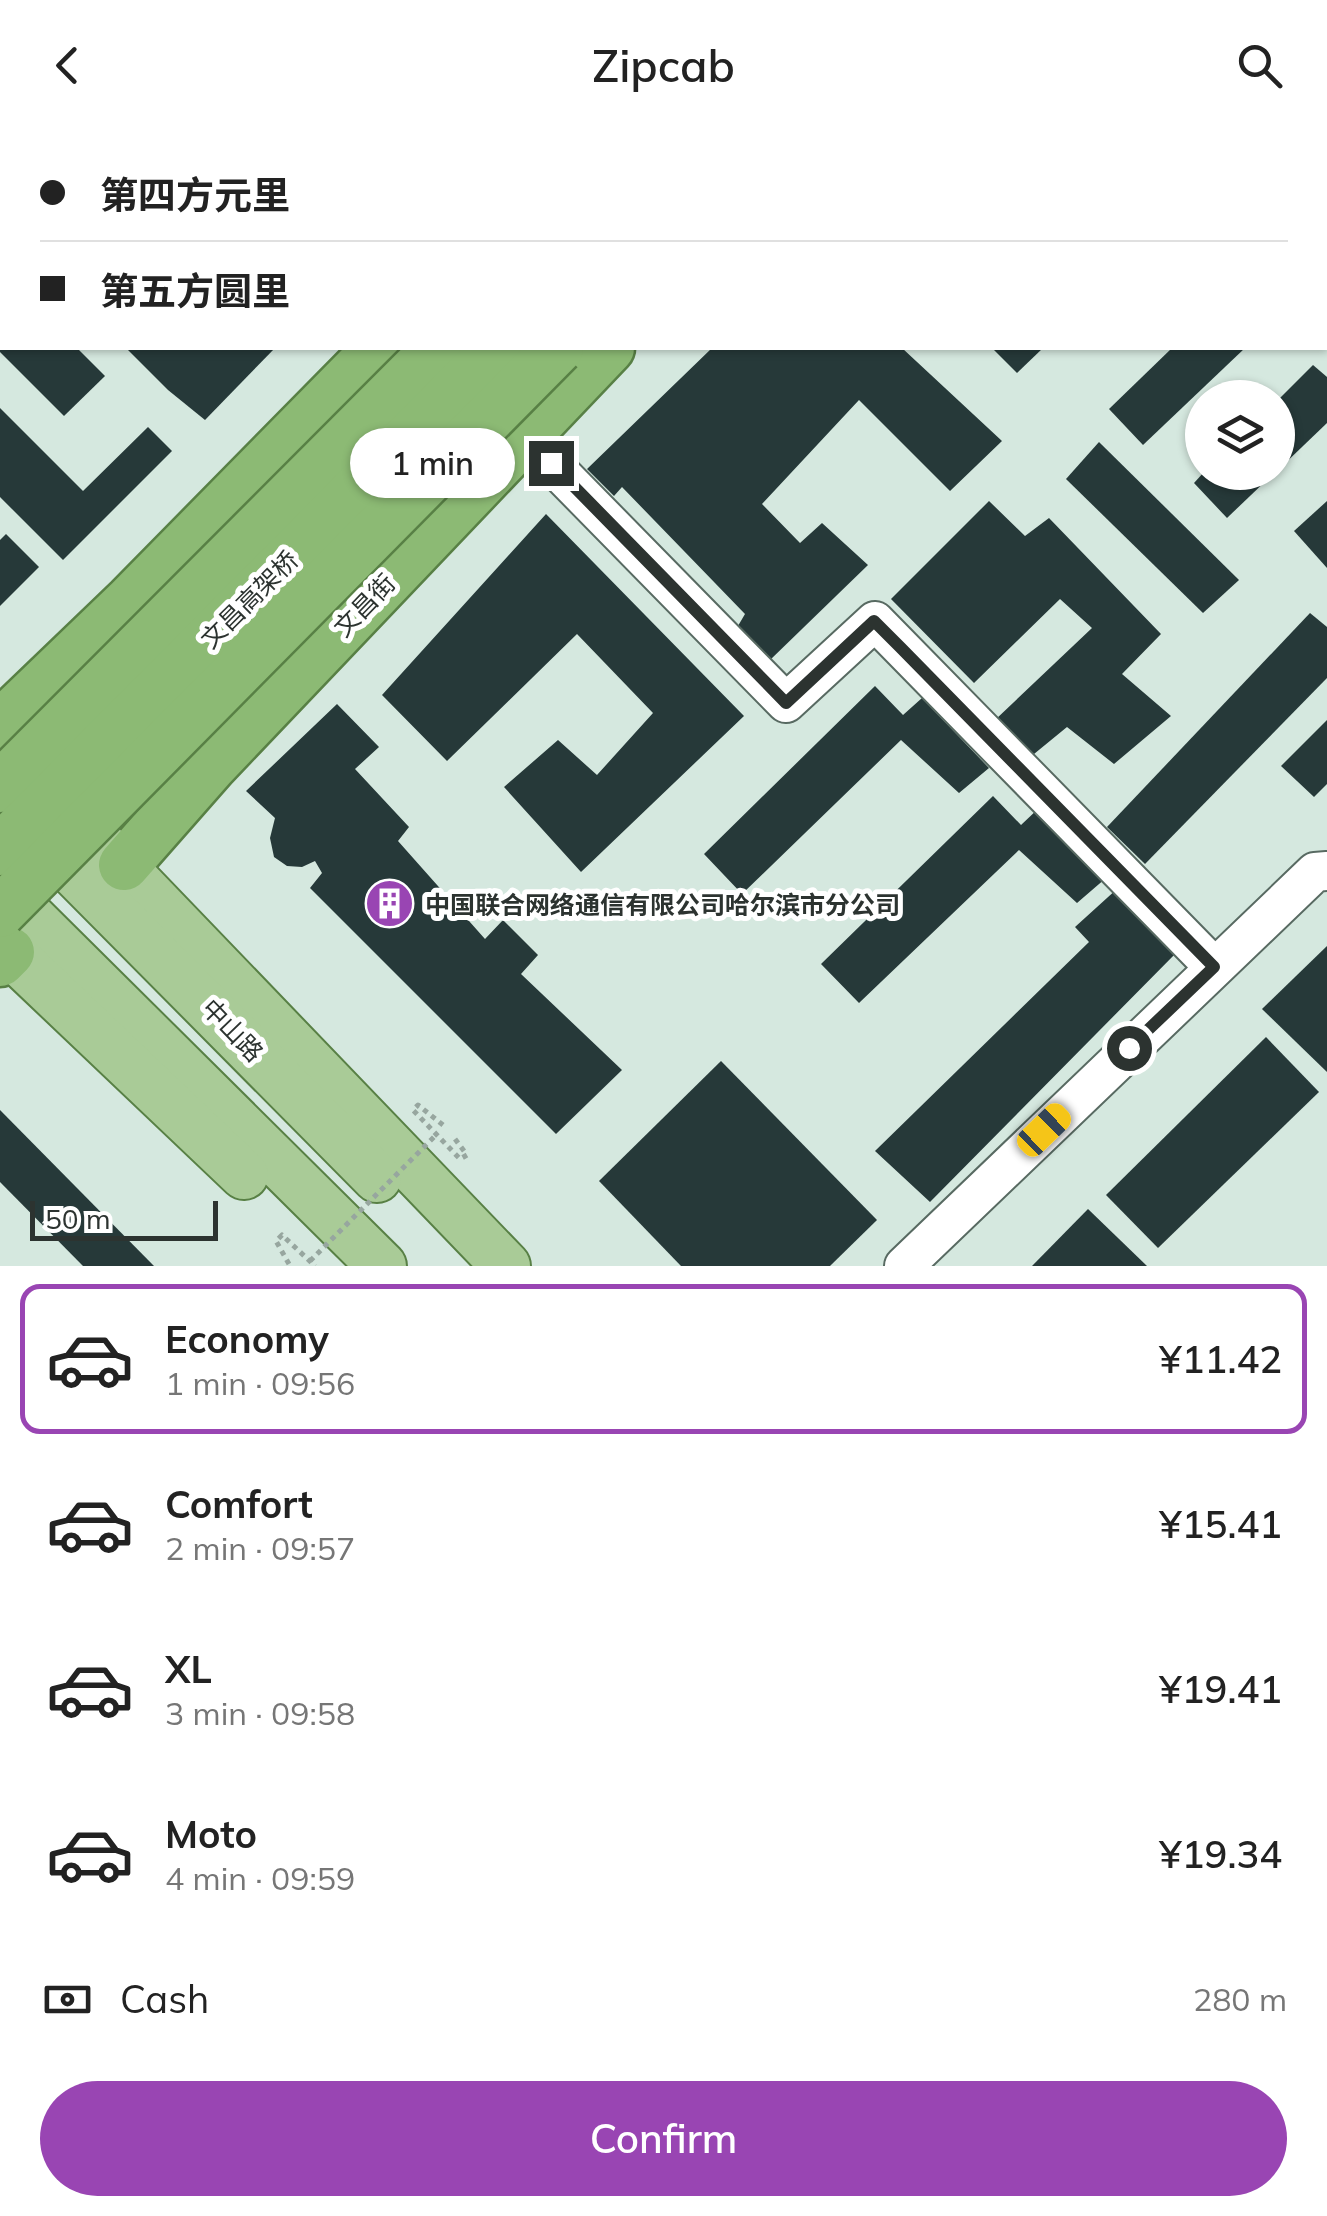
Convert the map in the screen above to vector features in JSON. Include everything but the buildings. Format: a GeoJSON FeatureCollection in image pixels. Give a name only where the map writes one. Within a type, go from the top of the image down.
{"type":"FeatureCollection","features":[{"type":"Feature","properties":{"kind":"highway"},"geometry":{"type":"LineString","coordinates":[[0,685],[332,350]]}},
{"type":"Feature","properties":{"kind":"highway"},"geometry":{"type":"LineString","coordinates":[[0,726],[130,601],[377,350]]}},
{"type":"Feature","properties":{"kind":"highway","name":"文昌高架桥"},"geometry":{"type":"LineString","coordinates":[[0,787],[436,350]]}},
{"type":"Feature","properties":{"kind":"highway","name":"文昌高架桥"},"geometry":{"type":"LineString","coordinates":[[0,850],[496,350]]}},
{"type":"Feature","properties":{"kind":"highway"},"geometry":{"type":"LineString","coordinates":[[2,942],[556,350]]}},
{"type":"Feature","properties":{"kind":"highway","name":"文昌街"},"geometry":{"type":"LineString","coordinates":[[124,865],[211,766],[607,350]]}},
{"type":"Feature","properties":{"kind":"highway"},"geometry":{"type":"LineString","coordinates":[[0,734],[105,681]]}},
{"type":"Feature","properties":{"kind":"main road"},"geometry":{"type":"LineString","coordinates":[[0,742],[124,865],[506,1266]]}},
{"type":"Feature","properties":{"kind":"main road","name":"中山路"},"geometry":{"type":"LineString","coordinates":[[0,798],[148,943],[464,1266]]}},
{"type":"Feature","properties":{"kind":"main road"},"geometry":{"type":"LineString","coordinates":[[0,887],[382,1266]]}},
{"type":"Feature","properties":{"kind":"main road"},"geometry":{"type":"LineString","coordinates":[[2,942],[321,1264]]}},
{"type":"Feature","properties":{"kind":"street"},"geometry":{"type":"LineString","coordinates":[[525,436],[786,703],[874,621],[1214,967]]}},
{"type":"Feature","properties":{"kind":"street"},"geometry":{"type":"LineString","coordinates":[[904,1266],[1315,872],[1327,871]]}},
{"type":"Feature","properties":{"kind":"path"},"geometry":{"type":"LineString","coordinates":[[443,1125],[418,1105],[413,1110],[460,1159],[467,1155],[452,1135]]}},
{"type":"Feature","properties":{"kind":"path"},"geometry":{"type":"LineString","coordinates":[[289,1264],[276,1241],[282,1235],[321,1264],[436,1135]]}},
{"type":"Feature","properties":{"kind":"place","name":"中国联合网络通信有限公司哈尔滨市分公司"},"geometry":{"type":"Point","coordinates":[390,904]}},
{"type":"Feature","properties":{"kind":"route"},"geometry":{"type":"LineString","coordinates":[[551,463],[786,703],[874,621],[901,648],[1214,967],[1129,1048]]}}]}
